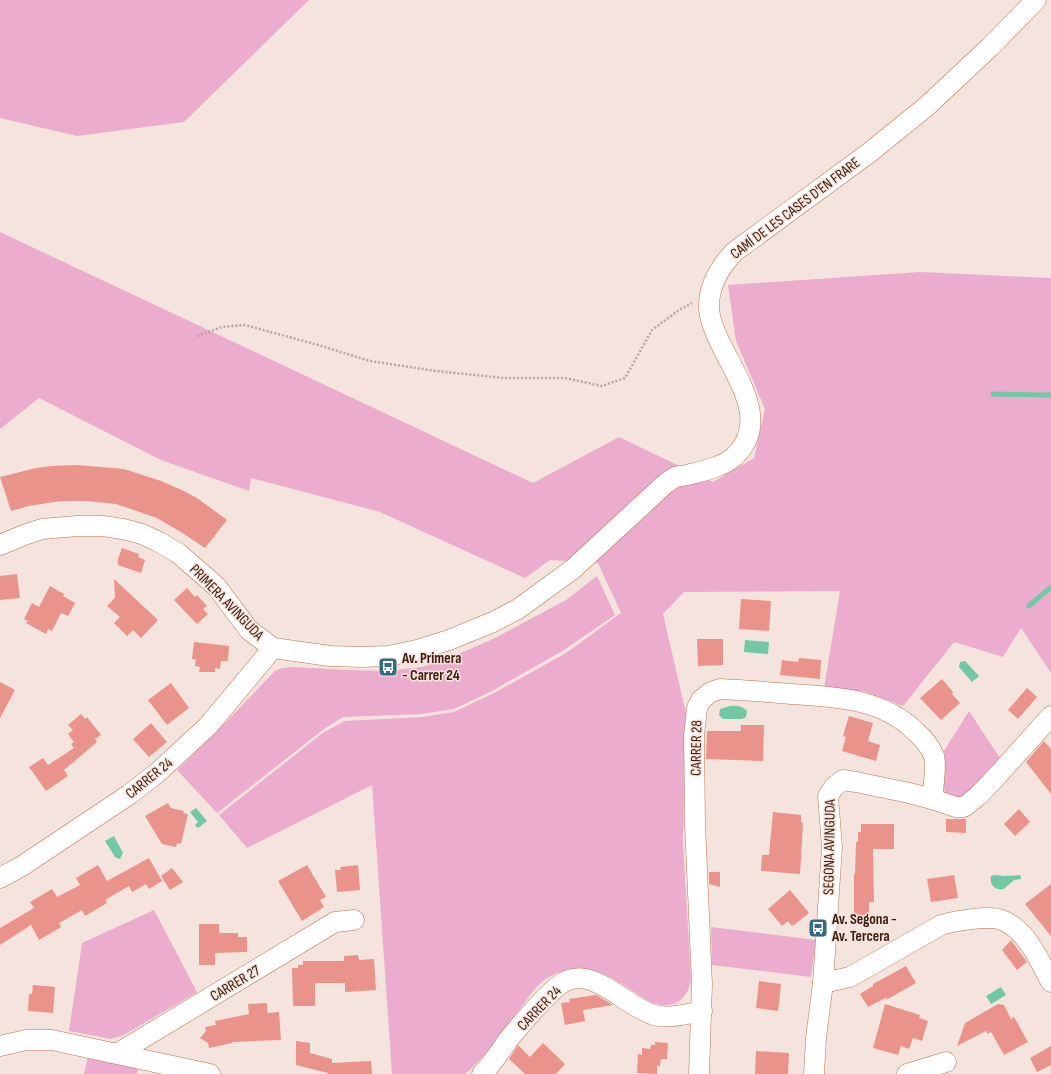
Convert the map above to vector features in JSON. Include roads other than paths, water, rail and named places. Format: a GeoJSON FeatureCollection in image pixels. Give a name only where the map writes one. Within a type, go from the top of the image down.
{"type":"FeatureCollection","features":[{"type":"Feature","properties":{"kind":"street","name":"CAMÍ DE LES CASES D'EN FRARE"},"geometry":{"type":"LineString","coordinates":[[272,648],[330,656],[388,656],[417,650],[449,640],[493,622],[518,609],[573,569],[665,484],[676,477],[712,469],[734,457],[742,448],[747,436],[750,419],[748,404],[741,384],[716,334],[709,309],[710,294],[717,275],[724,263],[734,252],[868,153],[927,106],[996,42],[1036,0]]}},
{"type":"Feature","properties":{"kind":"street","name":"PRIMERA AVINGUDA"},"geometry":{"type":"LineString","coordinates":[[0,545],[42,529],[77,526],[103,526],[142,534],[178,553],[197,568],[216,586],[249,630],[272,648]]}},
{"type":"Feature","properties":{"kind":"street","name":"CARRER 24"},"geometry":{"type":"LineString","coordinates":[[0,878],[17,869],[117,803],[157,773],[208,726],[272,648]]}},
{"type":"Feature","properties":{"kind":"street","name":"CARRER 28"},"geometry":{"type":"LineString","coordinates":[[700,1074],[702,984],[695,824],[694,736],[697,708],[701,700],[706,695],[720,689],[830,696],[854,700],[878,707],[909,724],[927,743],[932,751],[935,759],[932,799]]}},
{"type":"Feature","properties":{"kind":"street","name":"SEGONA AVINGUDA"},"geometry":{"type":"LineString","coordinates":[[814,1074],[823,983],[832,847],[828,796],[834,787],[843,780],[932,799],[956,807],[964,807],[978,796],[1051,716]]}},
{"type":"Feature","properties":{"kind":"street"},"geometry":{"type":"LineString","coordinates":[[823,983],[850,977],[941,925],[954,921],[988,918],[1002,920],[1023,936],[1034,951],[1051,982]]}},
{"type":"Feature","properties":{"kind":"street","name":"CARRER 27"},"geometry":{"type":"LineString","coordinates":[[118,1054],[335,922],[354,920]]}},
{"type":"Feature","properties":{"kind":"street","name":"CARRER 24"},"geometry":{"type":"LineString","coordinates":[[482,1074],[529,1015],[557,987],[571,980],[587,980],[597,982],[645,1012],[656,1015],[674,1016],[702,1011]]}},
{"type":"Feature","properties":{"kind":"street"},"geometry":{"type":"LineString","coordinates":[[0,1046],[26,1040],[48,1039],[210,1074]]}},
{"type":"Feature","properties":{"kind":"street"},"geometry":{"type":"LineString","coordinates":[[907,1074],[946,1062]]}},
{"type":"Feature","properties":{"kind":"waterway"},"geometry":{"type":"LineString","coordinates":[[993,394],[1051,395]]}},
{"type":"Feature","properties":{"kind":"waterway"},"geometry":{"type":"LineString","coordinates":[[1029,606],[1051,587]]}},
{"type":"Feature","properties":{"kind":"place","name":"Av. Primera - Carrer 24"},"geometry":{"type":"Point","coordinates":[388,667]}},
{"type":"Feature","properties":{"kind":"place","name":"Av. Segona - Av. Tercera"},"geometry":{"type":"Point","coordinates":[818,928]}}]}
